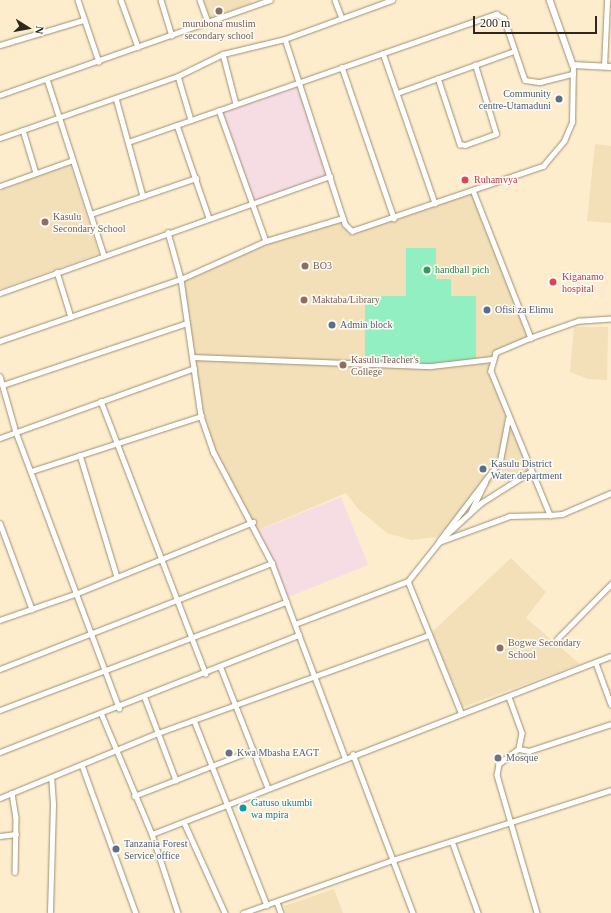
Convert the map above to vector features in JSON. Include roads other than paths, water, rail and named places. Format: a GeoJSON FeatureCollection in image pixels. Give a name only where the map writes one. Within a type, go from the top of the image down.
{"type":"FeatureCollection","features":[{"type":"Feature","properties":{"kind":"street"},"geometry":{"type":"LineString","coordinates":[[78,0],[99,62]]}},
{"type":"Feature","properties":{"kind":"street"},"geometry":{"type":"LineString","coordinates":[[121,0],[138,48]]}},
{"type":"Feature","properties":{"kind":"street"},"geometry":{"type":"LineString","coordinates":[[161,0],[172,35]]}},
{"type":"Feature","properties":{"kind":"street"},"geometry":{"type":"LineString","coordinates":[[200,0],[208,22]]}},
{"type":"Feature","properties":{"kind":"street"},"geometry":{"type":"LineString","coordinates":[[0,95],[138,48],[208,22],[256,2],[270,0]]}},
{"type":"Feature","properties":{"kind":"street"},"geometry":{"type":"LineString","coordinates":[[335,0],[342,18]]}},
{"type":"Feature","properties":{"kind":"street"},"geometry":{"type":"LineString","coordinates":[[0,138],[178,76],[223,54],[285,38],[392,0]]}},
{"type":"Feature","properties":{"kind":"street"},"geometry":{"type":"LineString","coordinates":[[285,38],[343,218],[352,231],[473,190],[551,160],[572,122],[573,65],[550,0]]}},
{"type":"Feature","properties":{"kind":"street"},"geometry":{"type":"LineString","coordinates":[[604,66],[607,0]]}},
{"type":"Feature","properties":{"kind":"street"},"geometry":{"type":"LineString","coordinates":[[128,142],[496,14],[504,18],[514,52],[530,83],[573,74]]}},
{"type":"Feature","properties":{"kind":"street"},"geometry":{"type":"LineString","coordinates":[[0,45],[84,20]]}},
{"type":"Feature","properties":{"kind":"street"},"geometry":{"type":"LineString","coordinates":[[397,93],[514,52]]}},
{"type":"Feature","properties":{"kind":"street"},"geometry":{"type":"LineString","coordinates":[[383,53],[435,203]]}},
{"type":"Feature","properties":{"kind":"street"},"geometry":{"type":"LineString","coordinates":[[223,54],[236,104]]}},
{"type":"Feature","properties":{"kind":"street"},"geometry":{"type":"LineString","coordinates":[[438,78],[460,144],[465,146],[496,134],[475,65]]}},
{"type":"Feature","properties":{"kind":"street"},"geometry":{"type":"LineString","coordinates":[[573,65],[611,66]]}},
{"type":"Feature","properties":{"kind":"street"},"geometry":{"type":"LineString","coordinates":[[342,67],[394,218]]}},
{"type":"Feature","properties":{"kind":"street"},"geometry":{"type":"LineString","coordinates":[[178,76],[191,120]]}},
{"type":"Feature","properties":{"kind":"street"},"geometry":{"type":"LineString","coordinates":[[47,79],[104,256]]}},
{"type":"Feature","properties":{"kind":"street"},"geometry":{"type":"LineString","coordinates":[[116,98],[143,196]]}},
{"type":"Feature","properties":{"kind":"street"},"geometry":{"type":"LineString","coordinates":[[219,110],[266,241]]}},
{"type":"Feature","properties":{"kind":"street"},"geometry":{"type":"LineString","coordinates":[[177,125],[209,218]]}},
{"type":"Feature","properties":{"kind":"street"},"geometry":{"type":"LineString","coordinates":[[23,130],[36,173]]}},
{"type":"Feature","properties":{"kind":"street"},"geometry":{"type":"LineString","coordinates":[[0,186],[73,160]]}},
{"type":"Feature","properties":{"kind":"street"},"geometry":{"type":"LineString","coordinates":[[0,293],[168,232],[330,176]]}},
{"type":"Feature","properties":{"kind":"street"},"geometry":{"type":"LineString","coordinates":[[91,214],[196,178]]}},
{"type":"Feature","properties":{"kind":"street"},"geometry":{"type":"LineString","coordinates":[[473,190],[531,338]]}},
{"type":"Feature","properties":{"kind":"street"},"geometry":{"type":"LineString","coordinates":[[0,341],[180,279],[266,241],[343,218]]}},
{"type":"Feature","properties":{"kind":"street"},"geometry":{"type":"LineString","coordinates":[[168,232],[180,279],[188,323],[201,416],[214,452],[253,522],[272,563],[344,757]]}},
{"type":"Feature","properties":{"kind":"street"},"geometry":{"type":"LineString","coordinates":[[57,272],[71,317]]}},
{"type":"Feature","properties":{"kind":"street"},"geometry":{"type":"LineString","coordinates":[[550,515],[530,472],[491,371],[492,359],[496,354],[531,338],[579,321],[611,319]]}},
{"type":"Feature","properties":{"kind":"street"},"geometry":{"type":"LineString","coordinates":[[3,385],[188,323]]}},
{"type":"Feature","properties":{"kind":"street"},"geometry":{"type":"LineString","coordinates":[[192,357],[432,366],[492,359]]}},
{"type":"Feature","properties":{"kind":"street"},"geometry":{"type":"LineString","coordinates":[[0,438],[194,368]]}},
{"type":"Feature","properties":{"kind":"street"},"geometry":{"type":"LineString","coordinates":[[0,376],[16,432],[32,471],[75,594],[119,708]]}},
{"type":"Feature","properties":{"kind":"street"},"geometry":{"type":"LineString","coordinates":[[101,401],[115,443],[206,674]]}},
{"type":"Feature","properties":{"kind":"street"},"geometry":{"type":"LineString","coordinates":[[443,538],[503,454],[508,415]]}},
{"type":"Feature","properties":{"kind":"street"},"geometry":{"type":"LineString","coordinates":[[32,471],[201,416]]}},
{"type":"Feature","properties":{"kind":"street"},"geometry":{"type":"LineString","coordinates":[[80,455],[117,577]]}},
{"type":"Feature","properties":{"kind":"street"},"geometry":{"type":"LineString","coordinates":[[294,624],[408,581],[443,538],[509,482],[530,472]]}},
{"type":"Feature","properties":{"kind":"street"},"geometry":{"type":"LineString","coordinates":[[470,515],[486,478]]}},
{"type":"Feature","properties":{"kind":"street"},"geometry":{"type":"LineString","coordinates":[[439,542],[510,516],[562,514],[611,493]]}},
{"type":"Feature","properties":{"kind":"street"},"geometry":{"type":"LineString","coordinates":[[0,620],[75,594],[253,522]]}},
{"type":"Feature","properties":{"kind":"street"},"geometry":{"type":"LineString","coordinates":[[0,523],[32,609]]}},
{"type":"Feature","properties":{"kind":"street"},"geometry":{"type":"LineString","coordinates":[[0,669],[272,563]]}},
{"type":"Feature","properties":{"kind":"street"},"geometry":{"type":"LineString","coordinates":[[408,581],[461,712]]}},
{"type":"Feature","properties":{"kind":"street"},"geometry":{"type":"LineString","coordinates":[[557,639],[611,584]]}},
{"type":"Feature","properties":{"kind":"street"},"geometry":{"type":"LineString","coordinates":[[0,710],[286,602]]}},
{"type":"Feature","properties":{"kind":"street"},"geometry":{"type":"LineString","coordinates":[[0,752],[102,715],[221,668],[299,635]]}},
{"type":"Feature","properties":{"kind":"street"},"geometry":{"type":"LineString","coordinates":[[0,798],[158,733],[429,635]]}},
{"type":"Feature","properties":{"kind":"street"},"geometry":{"type":"LineString","coordinates":[[152,834],[344,757],[461,712],[509,697],[611,656]]}},
{"type":"Feature","properties":{"kind":"street"},"geometry":{"type":"LineString","coordinates":[[596,663],[611,704]]}},
{"type":"Feature","properties":{"kind":"street"},"geometry":{"type":"LineString","coordinates":[[221,668],[268,788]]}},
{"type":"Feature","properties":{"kind":"street"},"geometry":{"type":"LineString","coordinates":[[509,697],[522,733],[519,749],[499,764],[497,775],[508,822],[537,913]]}},
{"type":"Feature","properties":{"kind":"street"},"geometry":{"type":"LineString","coordinates":[[145,698],[176,780]]}},
{"type":"Feature","properties":{"kind":"street"},"geometry":{"type":"LineString","coordinates":[[102,715],[134,796],[152,834],[178,913]]}},
{"type":"Feature","properties":{"kind":"street"},"geometry":{"type":"LineString","coordinates":[[194,720],[268,905]]}},
{"type":"Feature","properties":{"kind":"street"},"geometry":{"type":"LineString","coordinates":[[519,749],[529,751],[611,724]]}},
{"type":"Feature","properties":{"kind":"street"},"geometry":{"type":"LineString","coordinates":[[134,796],[253,750]]}},
{"type":"Feature","properties":{"kind":"street"},"geometry":{"type":"LineString","coordinates":[[353,754],[413,913]]}},
{"type":"Feature","properties":{"kind":"street"},"geometry":{"type":"LineString","coordinates":[[82,765],[136,913]]}},
{"type":"Feature","properties":{"kind":"street"},"geometry":{"type":"LineString","coordinates":[[50,912],[53,804],[51,778]]}},
{"type":"Feature","properties":{"kind":"street"},"geometry":{"type":"LineString","coordinates":[[243,913],[393,860],[611,790]]}},
{"type":"Feature","properties":{"kind":"street"},"geometry":{"type":"LineString","coordinates":[[12,793],[16,834],[15,872]]}},
{"type":"Feature","properties":{"kind":"street"},"geometry":{"type":"LineString","coordinates":[[184,822],[225,913]]}},
{"type":"Feature","properties":{"kind":"street"},"geometry":{"type":"LineString","coordinates":[[0,836],[16,834]]}},
{"type":"Feature","properties":{"kind":"street"},"geometry":{"type":"LineString","coordinates":[[452,841],[478,913]]}},
{"type":"Feature","properties":{"kind":"street"},"geometry":{"type":"LineString","coordinates":[[276,902],[281,913]]}},
{"type":"Feature","properties":{"kind":"place","name":"murubona muslim secondary school"},"geometry":{"type":"Point","coordinates":[219,11]}},
{"type":"Feature","properties":{"kind":"place","name":"Community centre-Utamaduni"},"geometry":{"type":"Point","coordinates":[559,99]}},
{"type":"Feature","properties":{"kind":"place","name":"Ruhamvya"},"geometry":{"type":"Point","coordinates":[465,180]}},
{"type":"Feature","properties":{"kind":"place","name":"Kasulu Secondary School"},"geometry":{"type":"Point","coordinates":[45,222]}},
{"type":"Feature","properties":{"kind":"place","name":"BO3"},"geometry":{"type":"Point","coordinates":[305,266]}},
{"type":"Feature","properties":{"kind":"place","name":"handball pich"},"geometry":{"type":"Point","coordinates":[427,270]}},
{"type":"Feature","properties":{"kind":"place","name":"Kiganamo hospital"},"geometry":{"type":"Point","coordinates":[553,282]}},
{"type":"Feature","properties":{"kind":"place","name":"Maktaba/Library"},"geometry":{"type":"Point","coordinates":[304,300]}},
{"type":"Feature","properties":{"kind":"place","name":"Ofisi za Elimu"},"geometry":{"type":"Point","coordinates":[487,310]}},
{"type":"Feature","properties":{"kind":"place","name":"Admin block"},"geometry":{"type":"Point","coordinates":[332,325]}},
{"type":"Feature","properties":{"kind":"place","name":"Kasulu Teacher's College"},"geometry":{"type":"Point","coordinates":[343,365]}},
{"type":"Feature","properties":{"kind":"place","name":"Kasulu District Water department"},"geometry":{"type":"Point","coordinates":[483,469]}},
{"type":"Feature","properties":{"kind":"place","name":"Bogwe Secondary School"},"geometry":{"type":"Point","coordinates":[500,648]}},
{"type":"Feature","properties":{"kind":"place","name":"Kwa Mbasha EAGT"},"geometry":{"type":"Point","coordinates":[229,753]}},
{"type":"Feature","properties":{"kind":"place","name":"Mosque"},"geometry":{"type":"Point","coordinates":[498,758]}},
{"type":"Feature","properties":{"kind":"place","name":"Gatuso ukumbi wa mpira"},"geometry":{"type":"Point","coordinates":[243,808]}},
{"type":"Feature","properties":{"kind":"place","name":"Tanzania Forest Service office"},"geometry":{"type":"Point","coordinates":[116,849]}}]}
